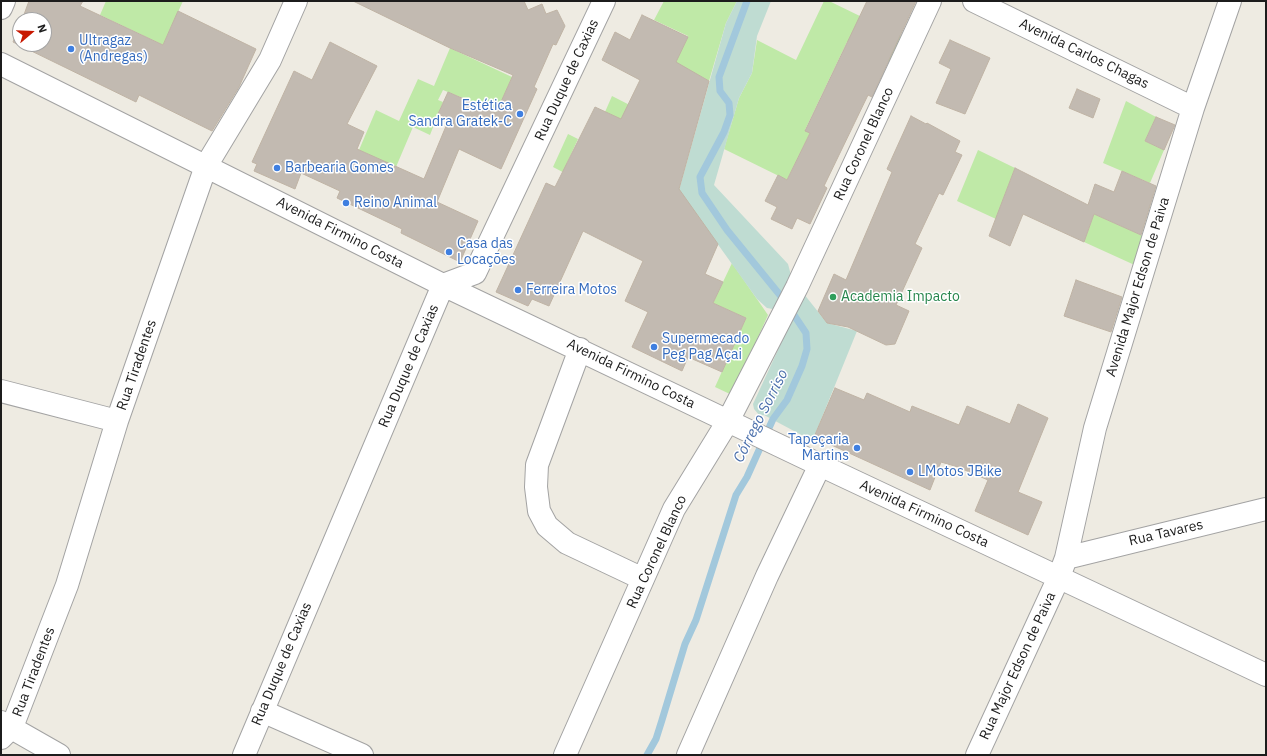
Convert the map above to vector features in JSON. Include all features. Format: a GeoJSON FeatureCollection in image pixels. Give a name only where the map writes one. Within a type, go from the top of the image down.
{"type":"FeatureCollection","features":[{"type":"Feature","properties":{"kind":"street"},"geometry":{"type":"LineString","coordinates":[[1,8],[4,1]]}},
{"type":"Feature","properties":{"kind":"street","name":"Rua Tiradentes"},"geometry":{"type":"LineString","coordinates":[[5,729],[67,585],[117,421],[206,166],[270,60],[296,1]]}},
{"type":"Feature","properties":{"kind":"street","name":"Rua Duque de Caxias"},"geometry":{"type":"LineString","coordinates":[[244,755],[443,285],[475,273],[604,1]]}},
{"type":"Feature","properties":{"kind":"street","name":"Rua Coronel Blanco"},"geometry":{"type":"LineString","coordinates":[[565,755],[674,509],[735,424],[783,312],[798,287],[930,1]]}},
{"type":"Feature","properties":{"kind":"street","name":"Avenida Carlos Chagas"},"geometry":{"type":"LineString","coordinates":[[974,1],[1193,108]]}},
{"type":"Feature","properties":{"kind":"street","name":"Avenida Major Edson de Paiva"},"geometry":{"type":"LineString","coordinates":[[1063,567],[1095,428],[1193,108],[1230,1]]}},
{"type":"Feature","properties":{"kind":"street","name":"Avenida Firmino Costa"},"geometry":{"type":"LineString","coordinates":[[1,64],[443,285],[580,349],[792,452],[1063,567],[1266,675]]}},
{"type":"Feature","properties":{"kind":"street"},"geometry":{"type":"LineString","coordinates":[[580,349],[537,465],[536,487],[539,511],[547,526],[567,543],[643,579]]}},
{"type":"Feature","properties":{"kind":"street"},"geometry":{"type":"LineString","coordinates":[[1,391],[117,421]]}},
{"type":"Feature","properties":{"kind":"street"},"geometry":{"type":"LineString","coordinates":[[688,755],[767,576],[820,465]]}},
{"type":"Feature","properties":{"kind":"street","name":"Rua Tavares"},"geometry":{"type":"LineString","coordinates":[[1063,567],[1266,509]]}},
{"type":"Feature","properties":{"kind":"street","name":"Rua Major Edson de Paiva"},"geometry":{"type":"LineString","coordinates":[[977,755],[1063,567]]}},
{"type":"Feature","properties":{"kind":"street"},"geometry":{"type":"LineString","coordinates":[[262,711],[362,755]]}},
{"type":"Feature","properties":{"kind":"street"},"geometry":{"type":"LineString","coordinates":[[5,729],[59,755]]}},
{"type":"Feature","properties":{"kind":"green space"},"geometry":{"type":"Polygon","coordinates":[[[106,1],[183,1],[163,45],[100,15],[106,1]]]}},
{"type":"Feature","properties":{"kind":"green space"},"geometry":{"type":"Polygon","coordinates":[[[664,1],[737,1],[726,23],[709,81],[675,63],[688,36],[654,20],[664,1]]]}},
{"type":"Feature","properties":{"kind":"green space"},"geometry":{"type":"Polygon","coordinates":[[[824,1],[829,1],[901,36],[889,62],[847,42],[805,130],[810,133],[787,180],[724,149],[739,98],[752,73],[757,40],[796,60],[824,1]]]}},
{"type":"Feature","properties":{"kind":"green space"},"geometry":{"type":"Polygon","coordinates":[[[450,48],[512,77],[497,112],[443,90],[438,100],[443,102],[430,135],[413,127],[396,167],[359,150],[376,110],[399,121],[418,79],[434,86],[450,48]]]}},
{"type":"Feature","properties":{"kind":"green space"},"geometry":{"type":"Polygon","coordinates":[[[612,96],[669,125],[662,140],[605,112],[612,96]]]}},
{"type":"Feature","properties":{"kind":"green space"},"geometry":{"type":"Polygon","coordinates":[[[1126,101],[1156,117],[1145,141],[1164,150],[1150,183],[1103,163],[1126,101]]]}},
{"type":"Feature","properties":{"kind":"green space"},"geometry":{"type":"Polygon","coordinates":[[[568,134],[578,139],[567,163],[578,180],[553,167],[568,134]]]}},
{"type":"Feature","properties":{"kind":"green space"},"geometry":{"type":"Polygon","coordinates":[[[978,150],[1015,168],[996,219],[957,201],[978,150]]]}},
{"type":"Feature","properties":{"kind":"green space"},"geometry":{"type":"Polygon","coordinates":[[[1094,214],[1148,238],[1139,267],[1084,242],[1094,214]]]}},
{"type":"Feature","properties":{"kind":"green space"},"geometry":{"type":"Polygon","coordinates":[[[732,263],[768,315],[732,395],[715,387],[746,318],[713,303],[732,263]]]}},
{"type":"Feature","properties":{"kind":"shaded area"},"geometry":{"type":"Polygon","coordinates":[[[737,1],[771,1],[757,36],[752,73],[739,98],[714,185],[788,264],[792,279],[827,323],[857,331],[814,437],[809,439],[764,415],[760,416],[754,409],[753,404],[784,337],[778,310],[767,308],[757,299],[679,190],[726,23],[737,1]]]}},
{"type":"Feature","properties":{"kind":"building"},"geometry":{"type":"Polygon","coordinates":[[[29,1],[83,1],[80,6],[163,45],[178,11],[256,49],[239,87],[212,131],[139,95],[136,102],[34,52],[52,52],[52,12],[25,12],[29,1]]]}},
{"type":"Feature","properties":{"kind":"building"},"geometry":{"type":"Polygon","coordinates":[[[353,1],[524,1],[528,10],[542,4],[546,14],[557,10],[565,26],[556,45],[553,44],[534,87],[537,89],[501,169],[459,149],[437,202],[478,221],[460,262],[401,233],[402,229],[337,198],[340,191],[301,173],[295,189],[254,171],[257,164],[252,162],[294,71],[312,80],[330,42],[377,66],[347,124],[364,132],[357,149],[424,179],[449,119],[438,114],[448,92],[496,113],[513,75],[450,48],[353,1]]]}},
{"type":"Feature","properties":{"kind":"building"},"geometry":{"type":"Polygon","coordinates":[[[867,1],[916,1],[872,97],[868,95],[824,186],[827,188],[810,224],[797,218],[792,229],[771,219],[777,207],[765,201],[778,175],[787,180],[810,133],[805,131],[867,1]]]}},
{"type":"Feature","properties":{"kind":"building"},"geometry":{"type":"Polygon","coordinates":[[[642,15],[688,37],[676,62],[709,81],[679,189],[718,244],[705,274],[723,282],[713,303],[746,318],[722,372],[688,357],[682,371],[632,347],[648,312],[625,301],[643,261],[583,231],[549,306],[532,299],[528,306],[496,292],[546,183],[555,187],[595,107],[621,119],[640,80],[602,60],[615,32],[630,40],[642,15]]]}},
{"type":"Feature","properties":{"kind":"building"},"geometry":{"type":"Polygon","coordinates":[[[950,40],[990,58],[965,114],[936,103],[951,69],[939,63],[950,40]]]}},
{"type":"Feature","properties":{"kind":"building"},"geometry":{"type":"Polygon","coordinates":[[[1077,89],[1100,99],[1093,118],[1069,108],[1077,89]]]}},
{"type":"Feature","properties":{"kind":"building"},"geometry":{"type":"Polygon","coordinates":[[[911,116],[960,141],[955,152],[962,155],[943,195],[939,193],[915,244],[922,248],[896,305],[909,311],[895,344],[886,345],[848,327],[827,323],[818,311],[834,274],[846,280],[892,172],[887,169],[911,116]]]}},
{"type":"Feature","properties":{"kind":"building"},"geometry":{"type":"Polygon","coordinates":[[[1156,117],[1175,125],[1164,150],[1145,141],[1156,117]]]}},
{"type":"Feature","properties":{"kind":"building"},"geometry":{"type":"Polygon","coordinates":[[[1015,168],[1088,205],[1095,184],[1114,192],[1122,171],[1156,186],[1141,235],[1094,214],[1084,242],[1023,214],[1010,246],[989,236],[1015,168]]]}},
{"type":"Feature","properties":{"kind":"building"},"geometry":{"type":"Polygon","coordinates":[[[1076,280],[1122,297],[1111,332],[1064,316],[1076,280]]]}},
{"type":"Feature","properties":{"kind":"building"},"geometry":{"type":"Polygon","coordinates":[[[835,388],[864,400],[867,393],[910,412],[912,406],[959,425],[967,406],[1010,424],[1018,404],[1048,418],[1018,492],[1042,502],[1028,535],[975,511],[988,480],[958,467],[941,462],[930,490],[814,437],[835,388]]]}},
{"type":"Feature","properties":{"kind":"waterway","name":"Córrego Sorriso"},"geometry":{"type":"LineString","coordinates":[[647,755],[656,739],[685,644],[696,620],[736,495],[747,477],[773,419],[787,400],[802,366],[807,349],[806,333],[784,300],[727,230],[702,193],[700,177],[724,132],[730,115],[729,103],[720,91],[719,77],[747,1]]}},
{"type":"Feature","properties":{"kind":"place","name":"Ultragaz (Andregas)"},"geometry":{"type":"Point","coordinates":[71,49]}},
{"type":"Feature","properties":{"kind":"place","name":"Estética Sandra Gratek-C"},"geometry":{"type":"Point","coordinates":[520,114]}},
{"type":"Feature","properties":{"kind":"place","name":"Barbearia Gomes"},"geometry":{"type":"Point","coordinates":[277,168]}},
{"type":"Feature","properties":{"kind":"place","name":"Reino Animal"},"geometry":{"type":"Point","coordinates":[346,203]}},
{"type":"Feature","properties":{"kind":"place","name":"Casa das Locações"},"geometry":{"type":"Point","coordinates":[449,252]}},
{"type":"Feature","properties":{"kind":"place","name":"Ferreira Motos"},"geometry":{"type":"Point","coordinates":[518,290]}},
{"type":"Feature","properties":{"kind":"place","name":"Academia Impacto"},"geometry":{"type":"Point","coordinates":[833,297]}},
{"type":"Feature","properties":{"kind":"place","name":"Supermecado Peg Pag Açai"},"geometry":{"type":"Point","coordinates":[654,347]}},
{"type":"Feature","properties":{"kind":"place","name":"Tapeçaria Martins"},"geometry":{"type":"Point","coordinates":[857,448]}},
{"type":"Feature","properties":{"kind":"place","name":"LMotos JBike"},"geometry":{"type":"Point","coordinates":[910,472]}}]}
